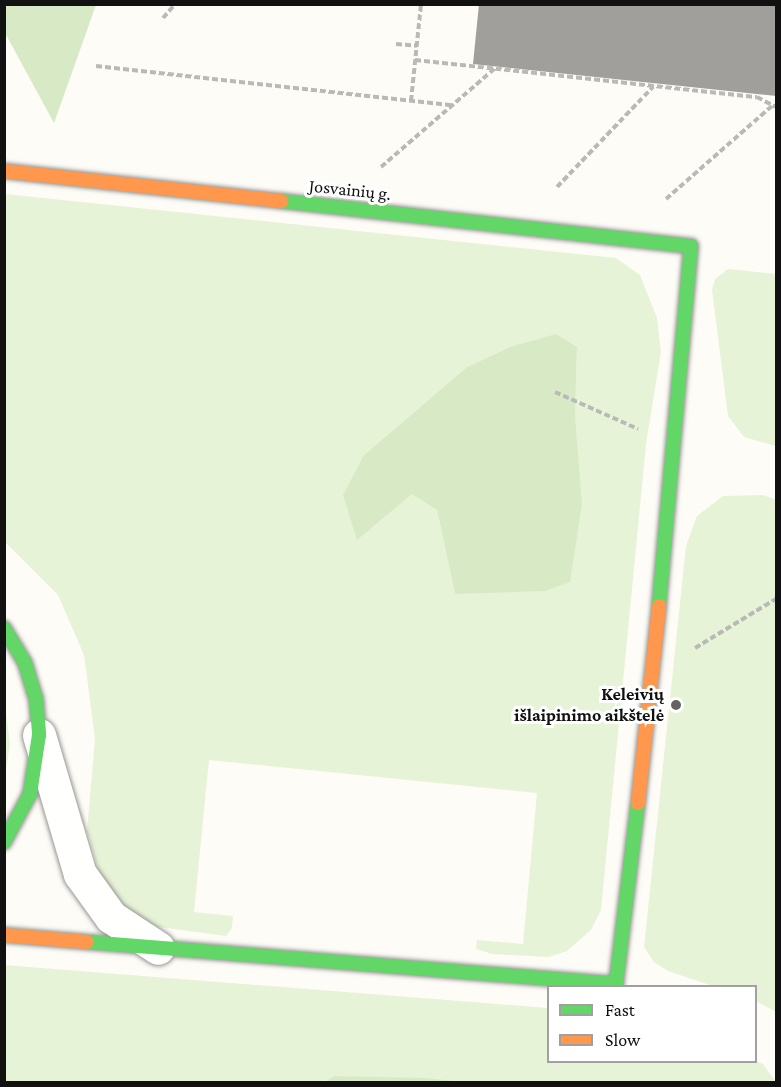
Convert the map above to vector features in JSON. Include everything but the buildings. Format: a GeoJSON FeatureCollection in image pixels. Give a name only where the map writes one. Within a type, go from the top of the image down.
{"type":"FeatureCollection","features":[{"type":"Feature","properties":{"kind":"street","name":"Josvainių g."},"geometry":{"type":"LineString","coordinates":[[4,171],[691,246],[674,445]]}},
{"type":"Feature","properties":{"kind":"street"},"geometry":{"type":"LineString","coordinates":[[4,934],[616,984],[653,673],[674,445]]}},
{"type":"Feature","properties":{"kind":"street"},"geometry":{"type":"LineString","coordinates":[[4,627],[27,672],[36,698],[39,735],[80,874],[111,917],[158,948]]}},
{"type":"Feature","properties":{"kind":"street"},"geometry":{"type":"LineString","coordinates":[[4,842],[30,794],[39,735]]}},
{"type":"Feature","properties":{"kind":"path"},"geometry":{"type":"LineString","coordinates":[[163,18],[175,4]]}},
{"type":"Feature","properties":{"kind":"path"},"geometry":{"type":"LineString","coordinates":[[411,101],[421,4]]}},
{"type":"Feature","properties":{"kind":"path"},"geometry":{"type":"LineString","coordinates":[[396,44],[417,46]]}},
{"type":"Feature","properties":{"kind":"path"},"geometry":{"type":"LineString","coordinates":[[415,60],[757,97],[774,106],[666,199]]}},
{"type":"Feature","properties":{"kind":"path"},"geometry":{"type":"LineString","coordinates":[[96,66],[452,105]]}},
{"type":"Feature","properties":{"kind":"path"},"geometry":{"type":"LineString","coordinates":[[381,167],[494,69]]}},
{"type":"Feature","properties":{"kind":"path"},"geometry":{"type":"LineString","coordinates":[[557,187],[653,86]]}},
{"type":"Feature","properties":{"kind":"path"},"geometry":{"type":"LineString","coordinates":[[555,392],[674,445]]}},
{"type":"Feature","properties":{"kind":"path"},"geometry":{"type":"LineString","coordinates":[[653,673],[777,600]]}},
{"type":"Feature","properties":{"kind":"green space"},"geometry":{"type":"Polygon","coordinates":[[[4,5],[96,5],[54,123],[5,33],[4,5]]]}},
{"type":"Feature","properties":{"kind":"green space"},"geometry":{"type":"Polygon","coordinates":[[[5,194],[616,258],[640,275],[657,318],[661,352],[646,444],[601,910],[591,930],[567,951],[549,957],[492,954],[476,949],[477,940],[523,944],[537,793],[209,760],[194,912],[233,916],[232,928],[226,936],[144,925],[118,906],[102,881],[87,831],[95,739],[84,655],[58,595],[5,542],[5,194]],[[510,347],[467,367],[364,455],[437,510],[455,594],[575,417],[577,347],[510,347]]]}},
{"type":"Feature","properties":{"kind":"green space"},"geometry":{"type":"Polygon","coordinates":[[[728,269],[776,274],[776,446],[744,437],[728,416],[712,290],[715,279],[728,269]]]}},
{"type":"Feature","properties":{"kind":"green space"},"geometry":{"type":"Polygon","coordinates":[[[556,334],[577,347],[575,417],[582,504],[570,582],[545,591],[455,594],[437,510],[412,494],[357,540],[343,495],[364,455],[467,367],[510,347],[556,334]]]}},
{"type":"Feature","properties":{"kind":"green space"},"geometry":{"type":"Polygon","coordinates":[[[763,495],[776,500],[776,1012],[757,1002],[757,985],[710,985],[668,971],[654,962],[644,947],[686,546],[697,516],[723,496],[763,495]]]}},
{"type":"Feature","properties":{"kind":"green space"},"geometry":{"type":"Polygon","coordinates":[[[4,698],[10,744],[5,777],[4,777],[4,698]]]}},
{"type":"Feature","properties":{"kind":"green space"},"geometry":{"type":"Polygon","coordinates":[[[4,965],[547,1008],[547,1063],[757,1061],[763,1064],[776,1082],[467,1082],[334,1076],[323,1082],[5,1082],[4,965]]]}},
{"type":"Feature","properties":{"kind":"green space"},"geometry":{"type":"Polygon","coordinates":[[[334,1076],[425,1078],[467,1082],[324,1082],[334,1076]]]}},
{"type":"Feature","properties":{"kind":"traffic: fast"},"geometry":{"type":"LineString","coordinates":[[281,201],[691,246],[659,606]]}},
{"type":"Feature","properties":{"kind":"traffic: fast"},"geometry":{"type":"LineString","coordinates":[[4,628],[25,663],[36,698],[39,735],[30,794],[4,842]]}},
{"type":"Feature","properties":{"kind":"traffic: fast"},"geometry":{"type":"LineString","coordinates":[[87,942],[616,984],[638,803]]}},
{"type":"Feature","properties":{"kind":"traffic: slow"},"geometry":{"type":"LineString","coordinates":[[4,171],[281,201]]}},
{"type":"Feature","properties":{"kind":"traffic: slow"},"geometry":{"type":"LineString","coordinates":[[638,803],[659,606]]}},
{"type":"Feature","properties":{"kind":"traffic: slow"},"geometry":{"type":"LineString","coordinates":[[4,935],[87,942]]}},
{"type":"Feature","properties":{"kind":"place","name":"Keleivių išlaipinimo aikštelė"},"geometry":{"type":"Point","coordinates":[676,705]}}]}
